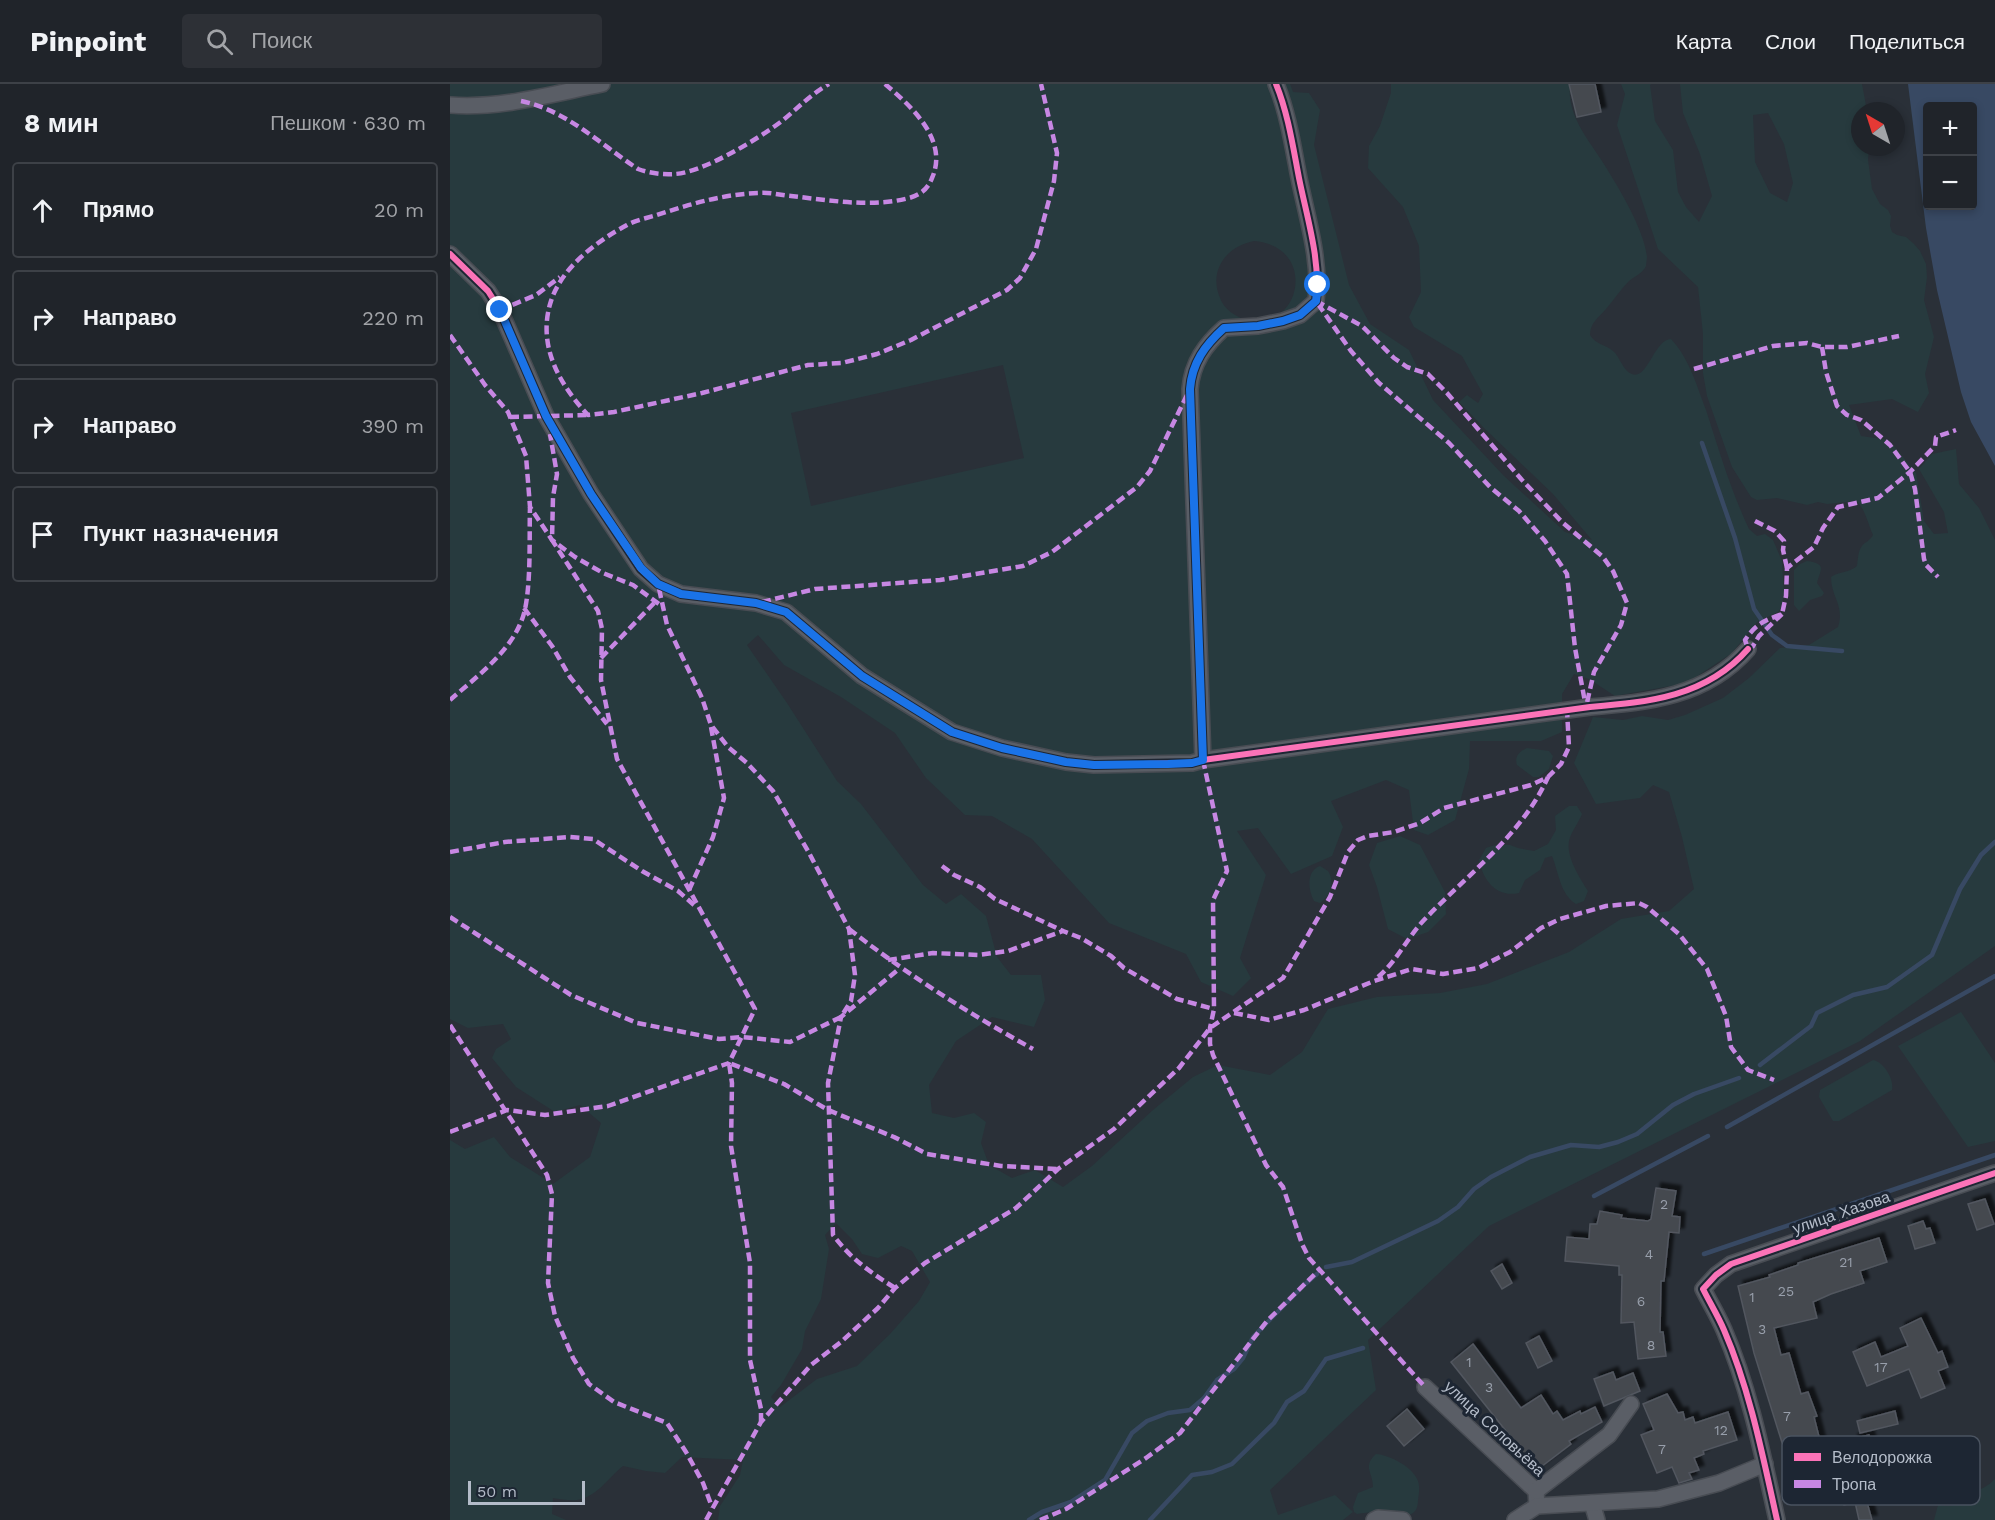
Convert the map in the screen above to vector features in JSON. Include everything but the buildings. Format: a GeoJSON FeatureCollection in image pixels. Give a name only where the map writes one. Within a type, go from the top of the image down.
{"type":"FeatureCollection","features":[{"type":"Feature","properties":{"kind":"street"},"geometry":{"type":"LineString","coordinates":[[450,105],[474,106],[520,100],[602,84]]}},
{"type":"Feature","properties":{"kind":"street"},"geometry":{"type":"LineString","coordinates":[[1203,760],[1190,401],[1191,371],[1211,339],[1224,328],[1258,326],[1300,315],[1316,301],[1318,285],[1291,136],[1276,84]]}},
{"type":"Feature","properties":{"kind":"street"},"geometry":{"type":"LineString","coordinates":[[450,254],[488,291],[500,310],[546,416],[614,530],[641,568],[658,584],[681,594],[756,603],[786,612],[862,676],[952,732],[1002,748],[1066,762],[1094,765],[1192,763],[1586,707],[1638,703],[1690,691],[1722,674],[1748,649]]}},
{"type":"Feature","properties":{"kind":"street","name":"улица Хазова"},"geometry":{"type":"LineString","coordinates":[[1764,1464],[1738,1366],[1724,1329],[1703,1289],[1731,1264],[1995,1173]]}},
{"type":"Feature","properties":{"kind":"street","name":"улица Соловьёва"},"geometry":{"type":"LineString","coordinates":[[1425,1387],[1536,1491],[1537,1506]]}},
{"type":"Feature","properties":{"kind":"street"},"geometry":{"type":"LineString","coordinates":[[1536,1491],[1609,1435],[1631,1404]]}},
{"type":"Feature","properties":{"kind":"street"},"geometry":{"type":"LineString","coordinates":[[1515,1520],[1537,1506],[1658,1499],[1719,1483],[1764,1464],[1777,1520]]}},
{"type":"Feature","properties":{"kind":"street"},"geometry":{"type":"LineString","coordinates":[[1592,1503],[1597,1520]]}},
{"type":"Feature","properties":{"kind":"street"},"geometry":{"type":"LineString","coordinates":[[1374,1520],[1403,1520]]}},
{"type":"Feature","properties":{"kind":"green space"},"geometry":{"type":"Polygon","coordinates":[[[450,84],[1290,84],[1293,92],[1309,93],[1320,110],[1314,145],[1349,285],[1370,324],[1409,350],[1433,400],[1503,475],[1565,532],[1592,540],[1553,494],[1459,402],[1467,395],[1478,403],[1483,394],[1462,356],[1414,327],[1409,317],[1421,292],[1419,246],[1403,207],[1368,168],[1369,146],[1380,126],[1391,93],[1391,84],[1570,84],[1571,105],[1578,124],[1628,206],[1641,233],[1647,257],[1645,268],[1626,284],[1595,321],[1590,335],[1595,341],[1613,351],[1627,371],[1634,375],[1645,369],[1664,341],[1671,339],[1677,347],[1688,363],[1696,382],[1731,485],[1749,529],[1757,536],[1765,534],[1773,540],[1782,561],[1784,595],[1781,608],[1778,612],[1757,622],[1732,653],[1687,683],[1615,696],[1589,679],[1574,674],[1562,694],[1562,732],[1541,741],[1470,741],[1469,769],[1455,820],[1428,835],[1414,830],[1409,790],[1386,780],[1331,801],[1343,827],[1332,856],[1291,874],[1258,828],[1237,831],[1266,875],[1240,958],[1251,978],[1233,996],[1201,982],[1186,954],[1109,923],[1032,839],[992,816],[965,815],[926,778],[895,733],[841,697],[784,665],[758,635],[747,645],[837,781],[861,804],[923,885],[946,904],[961,894],[986,916],[997,957],[1011,975],[1041,975],[1045,1000],[1034,1027],[992,1017],[956,1041],[929,1085],[932,1113],[954,1118],[974,1113],[986,1122],[981,1143],[989,1165],[1012,1178],[1035,1170],[1063,1187],[1092,1166],[1193,1077],[1218,1065],[1270,1075],[1302,1052],[1328,1009],[1377,997],[1440,993],[1487,984],[1569,952],[1621,919],[1669,911],[1694,889],[1669,792],[1653,785],[1640,798],[1596,804],[1574,763],[1593,717],[1623,720],[1642,716],[1668,720],[1685,715],[1723,698],[1749,678],[1780,648],[1809,645],[1838,627],[1840,613],[1831,577],[1857,566],[1858,555],[1863,544],[1873,535],[1864,512],[1856,501],[1827,504],[1818,502],[1807,505],[1777,498],[1757,500],[1751,497],[1732,467],[1707,396],[1703,373],[1703,334],[1698,287],[1658,249],[1617,125],[1625,94],[1621,84],[1651,84],[1655,121],[1673,150],[1678,192],[1686,207],[1699,222],[1712,196],[1700,154],[1683,113],[1680,84],[1862,84],[1865,102],[1851,102],[1851,156],[1868,156],[1872,189],[1880,204],[1888,210],[1891,216],[1892,232],[1906,237],[1914,244],[1926,264],[1924,300],[1934,337],[1925,374],[1929,393],[1918,412],[1892,399],[1849,405],[1861,436],[1889,440],[1916,473],[1924,521],[1934,534],[1948,533],[1944,512],[1919,469],[1932,454],[1956,449],[1959,484],[1979,508],[1995,540],[1995,946],[1860,1041],[1489,1226],[1368,1340],[1376,1390],[1270,1490],[1278,1515],[1335,1495],[1353,1512],[1343,1520],[718,1520],[720,1506],[740,1475],[743,1460],[682,1457],[665,1473],[623,1466],[591,1495],[577,1500],[553,1498],[552,1514],[566,1520],[450,1520],[450,1140],[465,1149],[494,1137],[510,1157],[553,1184],[590,1157],[601,1123],[580,1105],[555,1112],[516,1087],[492,1058],[496,1049],[511,1039],[503,1024],[468,1028],[450,1019],[450,84]],[[1768,113],[1753,115],[1755,162],[1770,193],[1787,202],[1793,183],[1784,144],[1768,113]],[[1254,241],[1236,248],[1222,261],[1216,278],[1217,288],[1222,302],[1234,315],[1247,320],[1266,320],[1280,313],[1290,302],[1295,287],[1294,271],[1288,257],[1274,246],[1254,241]],[[1003,365],[791,413],[811,506],[1024,458],[1003,365]],[[836,1223],[825,1235],[829,1249],[821,1299],[805,1331],[802,1349],[781,1385],[771,1397],[780,1407],[817,1379],[857,1366],[919,1301],[930,1282],[912,1251],[901,1246],[878,1258],[862,1254],[852,1239],[836,1223]]]}},
{"type":"Feature","properties":{"kind":"green space"},"geometry":{"type":"Polygon","coordinates":[[[1807,561],[1820,566],[1821,571],[1817,583],[1824,593],[1810,600],[1799,611],[1794,605],[1794,570],[1807,561]]]}},
{"type":"Feature","properties":{"kind":"green space"},"geometry":{"type":"Polygon","coordinates":[[[1527,748],[1549,751],[1553,756],[1549,769],[1539,777],[1533,777],[1517,765],[1518,754],[1527,748]]]}},
{"type":"Feature","properties":{"kind":"green space"},"geometry":{"type":"Polygon","coordinates":[[[1569,806],[1577,806],[1582,814],[1570,838],[1569,847],[1574,867],[1588,891],[1584,901],[1576,904],[1566,895],[1552,856],[1545,858],[1540,870],[1525,880],[1519,893],[1504,893],[1487,881],[1479,860],[1486,848],[1495,845],[1510,845],[1534,851],[1548,844],[1556,830],[1555,816],[1569,806]]]}},
{"type":"Feature","properties":{"kind":"green space"},"geometry":{"type":"Polygon","coordinates":[[[1400,836],[1420,845],[1445,892],[1446,914],[1428,932],[1407,939],[1388,929],[1369,865],[1377,843],[1400,836]]]}},
{"type":"Feature","properties":{"kind":"green space"},"geometry":{"type":"Polygon","coordinates":[[[1320,866],[1330,875],[1331,888],[1320,903],[1314,901],[1310,892],[1310,876],[1315,868],[1320,866]]]}},
{"type":"Feature","properties":{"kind":"green space"},"geometry":{"type":"Polygon","coordinates":[[[1961,1012],[1995,1063],[1995,1141],[1968,1147],[1898,1046],[1961,1012]]]}},
{"type":"Feature","properties":{"kind":"green space"},"geometry":{"type":"Polygon","coordinates":[[[1873,1060],[1881,1064],[1887,1072],[1892,1090],[1839,1121],[1833,1121],[1819,1097],[1820,1090],[1873,1060]]]}},
{"type":"Feature","properties":{"kind":"green space"},"geometry":{"type":"Polygon","coordinates":[[[1376,1454],[1400,1463],[1415,1476],[1419,1483],[1419,1490],[1417,1506],[1413,1513],[1400,1516],[1380,1512],[1357,1514],[1354,1512],[1353,1507],[1358,1493],[1373,1487],[1369,1466],[1376,1454]]]}},
{"type":"Feature","properties":{"kind":"green space"},"geometry":{"type":"Polygon","coordinates":[[[1995,1479],[1995,1520],[1934,1520],[1938,1505],[1980,1505],[1980,1490],[1995,1479]]]}},
{"type":"Feature","properties":{"kind":"water"},"geometry":{"type":"Polygon","coordinates":[[[1908,84],[1995,84],[1995,466],[1971,422],[1961,392],[1937,290],[1924,210],[1977,210],[1977,102],[1923,102],[1923,204],[1908,84]]]}},
{"type":"Feature","properties":{"kind":"waterway"},"geometry":{"type":"LineString","coordinates":[[1702,443],[1735,538],[1754,609],[1772,635],[1787,646],[1842,651]]}},
{"type":"Feature","properties":{"kind":"waterway"},"geometry":{"type":"LineString","coordinates":[[1760,1065],[1811,1026],[1817,1013],[1853,995],[1887,987],[1932,955],[1960,889],[1981,855],[1995,842]]}},
{"type":"Feature","properties":{"kind":"waterway"},"geometry":{"type":"LineString","coordinates":[[1727,1127],[1995,976]]}},
{"type":"Feature","properties":{"kind":"waterway"},"geometry":{"type":"LineString","coordinates":[[1326,1267],[1352,1262],[1438,1221],[1458,1207],[1474,1189],[1491,1177],[1530,1157],[1571,1145],[1599,1147],[1618,1142],[1637,1134],[1673,1105],[1694,1094],[1739,1078]]}},
{"type":"Feature","properties":{"kind":"waterway"},"geometry":{"type":"LineString","coordinates":[[1594,1196],[1708,1136]]}},
{"type":"Feature","properties":{"kind":"waterway"},"geometry":{"type":"LineString","coordinates":[[1704,1254],[1995,1155]]}},
{"type":"Feature","properties":{"kind":"waterway"},"geometry":{"type":"LineString","coordinates":[[1029,1520],[1042,1512],[1071,1502],[1105,1480],[1132,1433],[1147,1421],[1168,1413],[1190,1410],[1204,1398],[1217,1380],[1234,1369],[1243,1358],[1253,1337],[1317,1274]]}},
{"type":"Feature","properties":{"kind":"waterway"},"geometry":{"type":"LineString","coordinates":[[1150,1520],[1192,1475],[1212,1472],[1232,1464],[1274,1423],[1287,1402],[1304,1391],[1326,1359],[1363,1348]]}},
{"type":"Feature","properties":{"kind":"marked path"},"geometry":{"type":"LineString","coordinates":[[521,101],[537,105],[568,120],[638,169],[675,174],[687,172],[715,161],[759,137],[829,84]]}},
{"type":"Feature","properties":{"kind":"marked path"},"geometry":{"type":"LineString","coordinates":[[885,84],[916,113],[931,137],[936,164],[930,182],[920,193],[895,201],[865,203],[767,193],[720,198],[630,223],[593,247],[572,266],[563,277],[551,301],[547,317],[547,332],[549,348],[559,376],[588,415],[614,412],[702,393],[808,365],[842,363],[877,354],[911,340],[1007,290],[1020,278],[1036,249],[1054,181],[1057,153],[1041,84]]}},
{"type":"Feature","properties":{"kind":"marked path"},"geometry":{"type":"LineString","coordinates":[[500,310],[536,295],[560,277]]}},
{"type":"Feature","properties":{"kind":"marked path"},"geometry":{"type":"LineString","coordinates":[[1316,301],[1362,326],[1394,358],[1407,367],[1428,374],[1522,480],[1562,522],[1603,557],[1613,571],[1627,603],[1621,625],[1594,672],[1586,707]]}},
{"type":"Feature","properties":{"kind":"marked path"},"geometry":{"type":"LineString","coordinates":[[1318,304],[1351,351],[1379,383],[1449,443],[1490,487],[1519,511],[1545,541],[1567,574],[1575,648],[1585,702]]}},
{"type":"Feature","properties":{"kind":"marked path"},"geometry":{"type":"LineString","coordinates":[[450,335],[485,385],[508,412],[526,456],[530,507],[552,540],[603,573],[633,585],[663,607]]}},
{"type":"Feature","properties":{"kind":"marked path"},"geometry":{"type":"LineString","coordinates":[[1694,369],[1773,346],[1807,343],[1822,347],[1847,347],[1899,336]]}},
{"type":"Feature","properties":{"kind":"marked path"},"geometry":{"type":"LineString","coordinates":[[1822,347],[1826,372],[1837,406],[1847,415],[1861,420],[1890,445],[1910,472],[1915,489],[1924,559],[1926,565],[1938,577]]}},
{"type":"Feature","properties":{"kind":"marked path"},"geometry":{"type":"LineString","coordinates":[[762,602],[815,589],[940,580],[1023,566],[1052,552],[1137,487],[1150,471],[1188,393]]}},
{"type":"Feature","properties":{"kind":"marked path"},"geometry":{"type":"LineString","coordinates":[[510,417],[588,415]]}},
{"type":"Feature","properties":{"kind":"marked path"},"geometry":{"type":"LineString","coordinates":[[1782,614],[1748,649],[1745,640],[1753,630],[1765,621],[1782,614],[1786,596],[1787,568],[1814,547],[1823,528],[1838,507],[1878,498],[1910,472],[1935,446],[1936,437],[1956,430]]}},
{"type":"Feature","properties":{"kind":"marked path"},"geometry":{"type":"LineString","coordinates":[[450,1132],[507,1110],[545,1115],[608,1106],[729,1063],[755,1009],[617,759],[601,680],[602,629],[598,611],[552,540],[553,497],[557,474],[550,434]]}},
{"type":"Feature","properties":{"kind":"marked path"},"geometry":{"type":"LineString","coordinates":[[450,700],[499,655],[508,645],[521,622],[527,598],[530,507]]}},
{"type":"Feature","properties":{"kind":"marked path"},"geometry":{"type":"LineString","coordinates":[[1755,521],[1775,531],[1784,541],[1783,550],[1787,568]]}},
{"type":"Feature","properties":{"kind":"marked path"},"geometry":{"type":"LineString","coordinates":[[450,917],[571,995],[637,1023],[719,1039],[742,1037],[790,1042],[841,1017],[851,1001],[855,975],[849,929],[773,791],[747,763],[728,747],[711,725],[702,698],[667,625],[658,584]]}},
{"type":"Feature","properties":{"kind":"marked path"},"geometry":{"type":"LineString","coordinates":[[601,658],[656,601]]}},
{"type":"Feature","properties":{"kind":"marked path"},"geometry":{"type":"LineString","coordinates":[[524,608],[552,646],[570,677],[607,724]]}},
{"type":"Feature","properties":{"kind":"marked path"},"geometry":{"type":"LineString","coordinates":[[706,1520],[761,1422],[811,1365],[841,1342],[878,1308],[895,1288],[925,1263],[1016,1208],[1058,1169],[1114,1129],[1179,1068],[1210,1028],[1283,978],[1330,897],[1348,852],[1358,840],[1394,832],[1420,823],[1444,808],[1531,785],[1548,777],[1561,764],[1569,747],[1567,710]]}},
{"type":"Feature","properties":{"kind":"marked path"},"geometry":{"type":"LineString","coordinates":[[689,890],[713,837],[724,798],[711,727]]}},
{"type":"Feature","properties":{"kind":"marked path"},"geometry":{"type":"LineString","coordinates":[[1203,760],[1227,871],[1213,900],[1214,1009],[1210,1028],[1213,1055],[1266,1165],[1283,1187],[1309,1258],[1425,1387]]}},
{"type":"Feature","properties":{"kind":"marked path"},"geometry":{"type":"LineString","coordinates":[[1378,977],[1391,964],[1424,920],[1509,836],[1537,798],[1548,777]]}},
{"type":"Feature","properties":{"kind":"marked path"},"geometry":{"type":"LineString","coordinates":[[450,852],[505,842],[570,837],[593,839],[678,891],[694,905]]}},
{"type":"Feature","properties":{"kind":"marked path"},"geometry":{"type":"LineString","coordinates":[[942,866],[954,875],[980,887],[995,899],[1063,931]]}},
{"type":"Feature","properties":{"kind":"marked path"},"geometry":{"type":"LineString","coordinates":[[1234,1013],[1269,1020],[1304,1010],[1374,981],[1412,969],[1443,974],[1478,968],[1510,952],[1541,928],[1560,919],[1606,906],[1639,903],[1679,934],[1707,969],[1726,1016],[1731,1047],[1748,1070],[1774,1080]]}},
{"type":"Feature","properties":{"kind":"marked path"},"geometry":{"type":"LineString","coordinates":[[849,929],[939,993],[1033,1049]]}},
{"type":"Feature","properties":{"kind":"marked path"},"geometry":{"type":"LineString","coordinates":[[888,960],[933,953],[978,955],[1008,951],[1063,931],[1081,938],[1111,956],[1124,968],[1177,999],[1214,1009]]}},
{"type":"Feature","properties":{"kind":"marked path"},"geometry":{"type":"LineString","coordinates":[[895,1288],[861,1264],[833,1235],[828,1083],[841,1017],[900,968]]}},
{"type":"Feature","properties":{"kind":"marked path"},"geometry":{"type":"LineString","coordinates":[[450,1025],[547,1175],[552,1194],[548,1283],[555,1316],[573,1358],[589,1384],[614,1402],[667,1423],[703,1483],[712,1507]]}},
{"type":"Feature","properties":{"kind":"marked path"},"geometry":{"type":"LineString","coordinates":[[761,1422],[761,1409],[750,1360],[750,1263],[731,1146],[732,1083],[729,1063],[784,1084],[828,1110],[894,1137],[927,1154],[1001,1166],[1058,1169]]}},
{"type":"Feature","properties":{"kind":"marked path"},"geometry":{"type":"LineString","coordinates":[[1040,1520],[1066,1509],[1146,1458],[1180,1433],[1267,1321],[1319,1270]]}},
{"type":"Feature","properties":{"kind":"cycle path"},"geometry":{"type":"LineString","coordinates":[[1203,760],[1190,389],[1193,371],[1211,341],[1224,328],[1258,326],[1283,321],[1300,315],[1316,301],[1317,271],[1312,240],[1287,118],[1276,84]]}},
{"type":"Feature","properties":{"kind":"cycle path"},"geometry":{"type":"LineString","coordinates":[[450,254],[488,291],[500,310],[546,416],[591,494],[641,569],[658,584],[681,594],[756,603],[786,612],[862,676],[952,732],[1002,748],[1066,762],[1094,765],[1192,763],[1655,699],[1695,687],[1714,678],[1748,649]]}},
{"type":"Feature","properties":{"kind":"cycle path"},"geometry":{"type":"LineString","coordinates":[[1777,1520],[1755,1424],[1741,1376],[1724,1330],[1703,1289],[1731,1264],[1995,1173]]}},
{"type":"Feature","properties":{"kind":"route"},"geometry":{"type":"LineString","coordinates":[[500,310],[546,416],[614,530],[641,568],[658,584],[681,594],[756,603],[786,612],[862,676],[952,732],[1002,748],[1066,762],[1094,765],[1168,764],[1203,760],[1191,371],[1211,339],[1224,328],[1258,326],[1300,315],[1316,301],[1318,285]]}}]}
